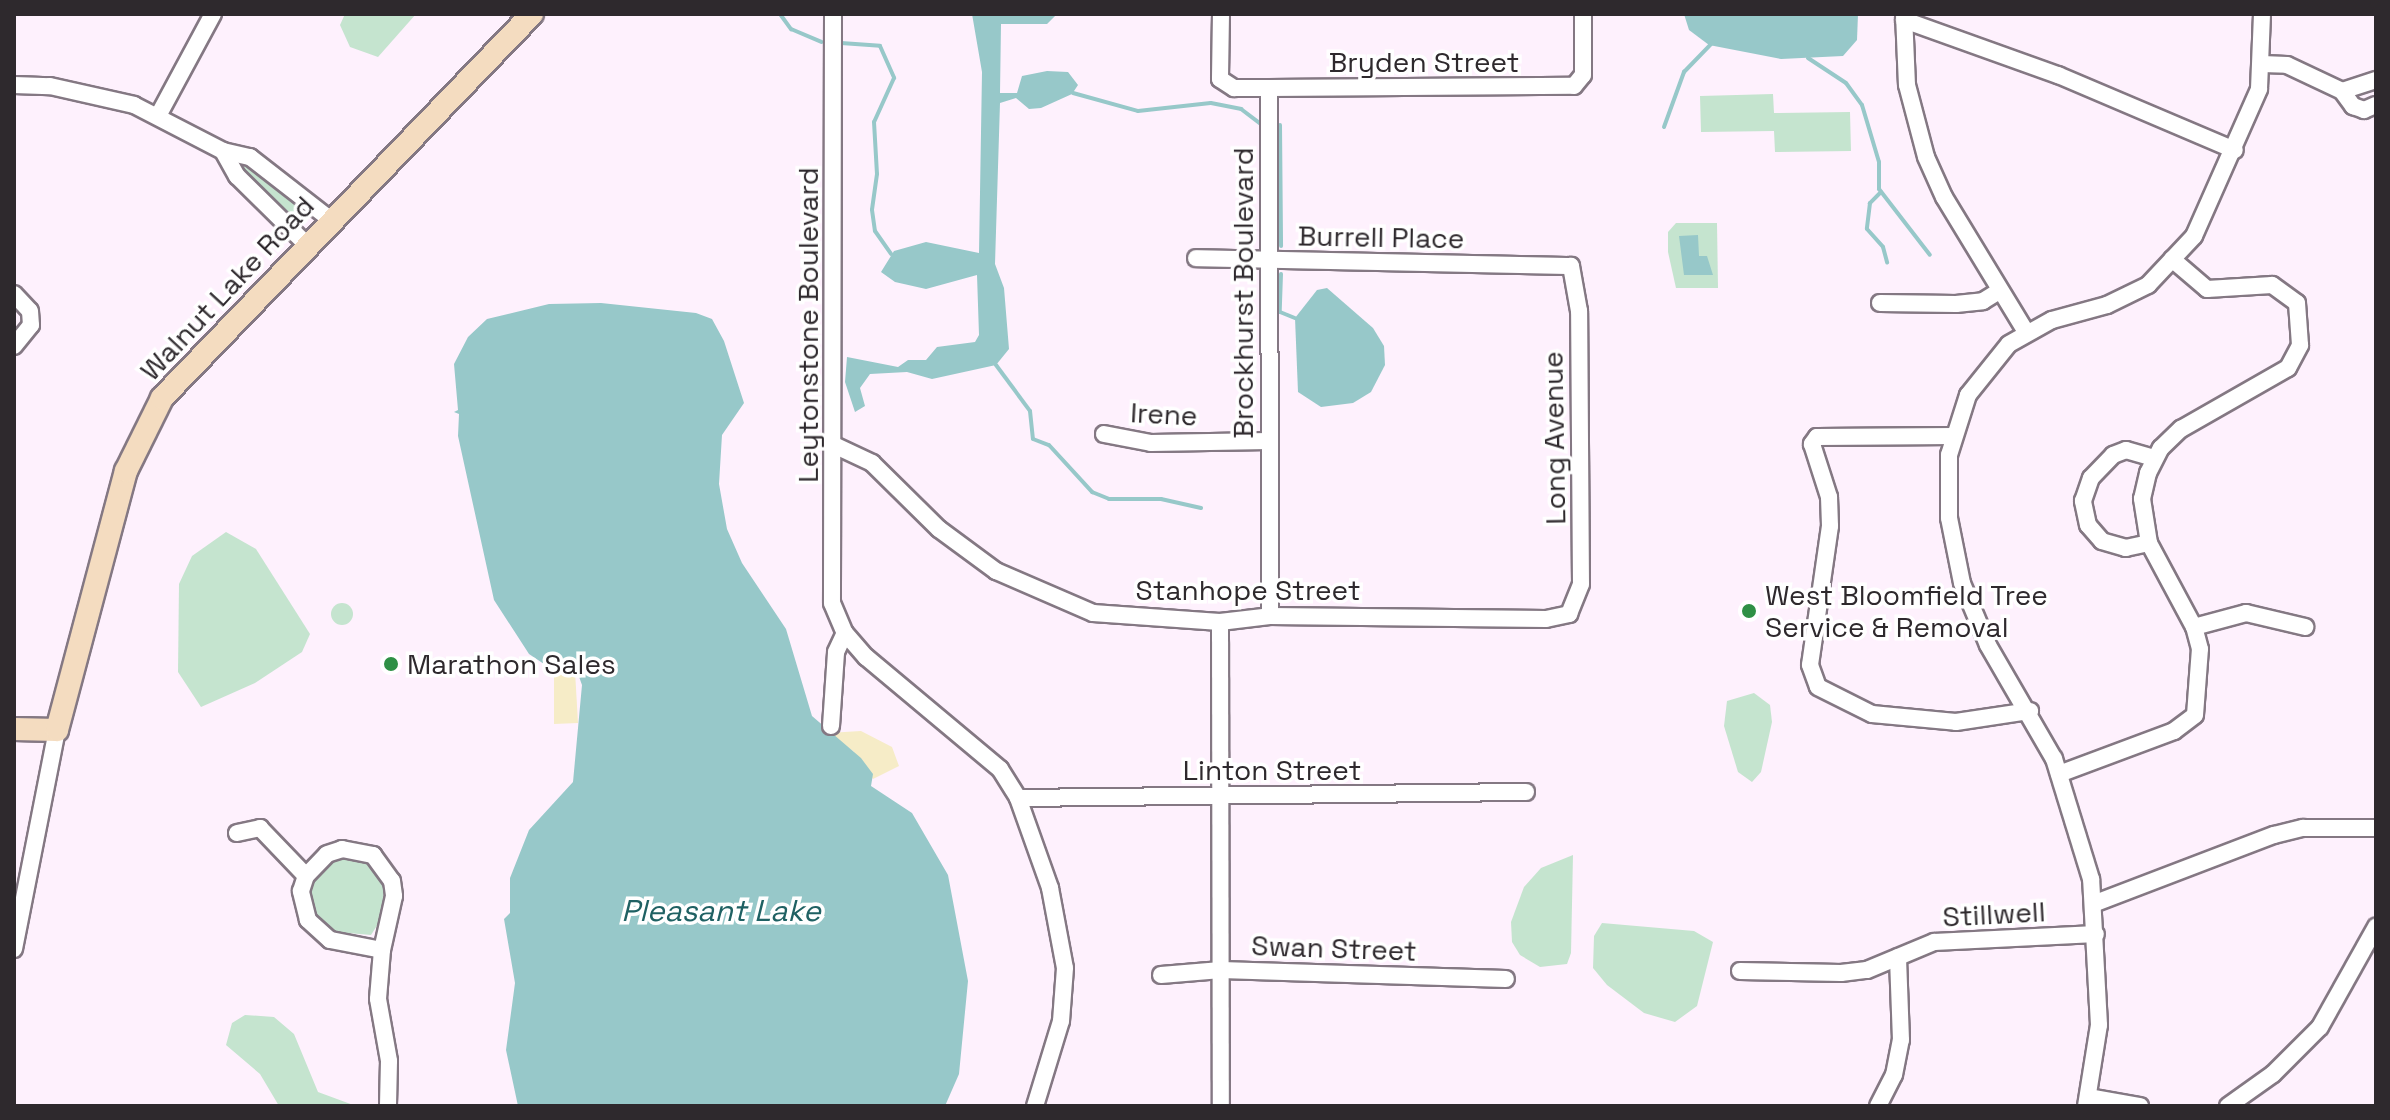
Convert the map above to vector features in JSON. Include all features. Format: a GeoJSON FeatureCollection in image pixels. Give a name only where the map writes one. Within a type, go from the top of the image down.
{"type":"FeatureCollection","features":[{"type":"Feature","properties":{"kind":"street"},"geometry":{"type":"LineString","coordinates":[[158,116],[213,14]]}},
{"type":"Feature","properties":{"kind":"street","name":"Walnut Lake Road"},"geometry":{"type":"LineString","coordinates":[[14,949],[57,730],[111,524],[141,435],[162,398],[532,14]]}},
{"type":"Feature","properties":{"kind":"street","name":"Leytonstone Boulevard"},"geometry":{"type":"LineString","coordinates":[[833,14],[836,446],[832,603],[845,633],[1000,769],[1018,798],[1050,888],[1065,968],[1061,1021],[1035,1106]]}},
{"type":"Feature","properties":{"kind":"street"},"geometry":{"type":"LineString","coordinates":[[1221,14],[1220,79],[1234,88],[1269,88]]}},
{"type":"Feature","properties":{"kind":"street","name":"Bryden Street"},"geometry":{"type":"LineString","coordinates":[[1269,88],[1577,84],[1583,75],[1583,14]]}},
{"type":"Feature","properties":{"kind":"street"},"geometry":{"type":"LineString","coordinates":[[2140,1106],[2087,1102],[2099,1025],[2096,934],[2083,845],[2059,774],[2030,711],[1988,645],[1962,583],[1947,485],[1954,436],[1968,395],[1980,376],[2026,332],[2148,285],[2194,236],[2235,150],[2259,89],[2262,14]]}},
{"type":"Feature","properties":{"kind":"street"},"geometry":{"type":"LineString","coordinates":[[2026,332],[1999,291],[1926,157],[1907,85],[1904,17],[2047,70],[2235,150]]}},
{"type":"Feature","properties":{"kind":"street"},"geometry":{"type":"LineString","coordinates":[[2262,64],[2287,65],[2342,91],[2353,106],[2364,110],[2376,105]]}},
{"type":"Feature","properties":{"kind":"street"},"geometry":{"type":"LineString","coordinates":[[2342,91],[2376,80]]}},
{"type":"Feature","properties":{"kind":"street"},"geometry":{"type":"LineString","coordinates":[[14,85],[96,94],[158,116],[223,151],[260,163],[331,220]]}},
{"type":"Feature","properties":{"kind":"street","name":"Brockhurst Boulevard"},"geometry":{"type":"LineString","coordinates":[[1269,88],[1270,616]]}},
{"type":"Feature","properties":{"kind":"street"},"geometry":{"type":"LineString","coordinates":[[223,151],[237,176],[307,245]]}},
{"type":"Feature","properties":{"kind":"street","name":"Burrell Place"},"geometry":{"type":"LineString","coordinates":[[1196,258],[1565,265]]}},
{"type":"Feature","properties":{"kind":"street"},"geometry":{"type":"LineString","coordinates":[[2059,774],[2174,731],[2195,715],[2201,663],[2194,627],[2149,543],[2142,499],[2154,458],[2181,429],[2288,368],[2300,345],[2297,303],[2272,285],[2207,289],[2172,259]]}},
{"type":"Feature","properties":{"kind":"street","name":"Long Avenue"},"geometry":{"type":"LineString","coordinates":[[1565,265],[1576,274],[1579,326],[1581,584],[1569,614]]}},
{"type":"Feature","properties":{"kind":"street"},"geometry":{"type":"LineString","coordinates":[[1880,303],[1956,304],[1983,301],[1999,291]]}},
{"type":"Feature","properties":{"kind":"street"},"geometry":{"type":"LineString","coordinates":[[14,294],[30,311],[31,325],[14,346]]}},
{"type":"Feature","properties":{"kind":"street","name":"Irene"},"geometry":{"type":"LineString","coordinates":[[1104,434],[1151,443],[1269,441]]}},
{"type":"Feature","properties":{"kind":"street"},"geometry":{"type":"LineString","coordinates":[[1954,436],[1817,437],[1812,444],[1829,497],[1830,526],[1810,665],[1818,687],[1872,714],[1956,722],[2030,711]]}},
{"type":"Feature","properties":{"kind":"street","name":"Stanhope Street"},"geometry":{"type":"LineString","coordinates":[[836,446],[872,463],[965,550],[1047,596],[1093,613],[1220,622],[1270,616],[1546,619],[1569,614]]}},
{"type":"Feature","properties":{"kind":"street"},"geometry":{"type":"LineString","coordinates":[[2149,543],[2126,548],[2102,541],[2088,525],[2083,501],[2091,478],[2113,455],[2126,450],[2154,458]]}},
{"type":"Feature","properties":{"kind":"street"},"geometry":{"type":"LineString","coordinates":[[2194,627],[2246,613],[2305,627]]}},
{"type":"Feature","properties":{"kind":"street"},"geometry":{"type":"LineString","coordinates":[[1220,622],[1221,1106]]}},
{"type":"Feature","properties":{"kind":"street"},"geometry":{"type":"LineString","coordinates":[[831,726],[836,652],[845,633]]}},
{"type":"Feature","properties":{"kind":"street"},"geometry":{"type":"LineString","coordinates":[[14,729],[57,730]]}},
{"type":"Feature","properties":{"kind":"street","name":"Linton Street"},"geometry":{"type":"LineString","coordinates":[[1018,798],[1526,792]]}},
{"type":"Feature","properties":{"kind":"street"},"geometry":{"type":"LineString","coordinates":[[237,833],[260,828],[306,876]]}},
{"type":"Feature","properties":{"kind":"street"},"geometry":{"type":"LineString","coordinates":[[2093,904],[2274,835],[2303,828],[2376,828]]}},
{"type":"Feature","properties":{"kind":"street"},"geometry":{"type":"LineString","coordinates":[[382,950],[330,940],[318,932],[302,906],[306,876],[315,863],[342,849],[373,855],[385,865],[394,896],[382,950],[378,999],[386,1037],[388,1106]]}},
{"type":"Feature","properties":{"kind":"street"},"geometry":{"type":"LineString","coordinates":[[2228,1106],[2273,1074],[2320,1027],[2376,927]]}},
{"type":"Feature","properties":{"kind":"street","name":"Stillwell"},"geometry":{"type":"LineString","coordinates":[[1740,971],[1841,973],[1898,957],[1934,942],[2096,934]]}},
{"type":"Feature","properties":{"kind":"street"},"geometry":{"type":"LineString","coordinates":[[1878,1106],[1894,1075],[1901,1040],[1898,957]]}},
{"type":"Feature","properties":{"kind":"street","name":"Swan Street"},"geometry":{"type":"LineString","coordinates":[[1161,975],[1221,970],[1506,979]]}},
{"type":"Feature","properties":{"kind":"shaded area"},"geometry":{"type":"Polygon","coordinates":[[[345,14],[416,14],[378,57],[350,47],[340,25],[345,14]]]}},
{"type":"Feature","properties":{"kind":"shaded area"},"geometry":{"type":"Polygon","coordinates":[[[1773,94],[1774,113],[1850,112],[1851,151],[1775,152],[1774,131],[1701,132],[1700,96],[1773,94]]]}},
{"type":"Feature","properties":{"kind":"shaded area"},"geometry":{"type":"Polygon","coordinates":[[[244,164],[280,189],[300,209],[299,216],[292,218],[241,167],[244,164]]]}},
{"type":"Feature","properties":{"kind":"shaded area"},"geometry":{"type":"Polygon","coordinates":[[[1676,223],[1717,223],[1718,288],[1676,288],[1668,252],[1668,232],[1676,223]]]}},
{"type":"Feature","properties":{"kind":"shaded area"},"geometry":{"type":"Polygon","coordinates":[[[226,532],[256,549],[310,634],[302,652],[255,683],[201,707],[178,672],[179,584],[192,556],[226,532]]]}},
{"type":"Feature","properties":{"kind":"shaded area"},"geometry":{"type":"Polygon","coordinates":[[[342,603],[350,606],[353,614],[350,622],[342,625],[334,622],[331,614],[334,606],[342,603]]]}},
{"type":"Feature","properties":{"kind":"shaded area"},"geometry":{"type":"Polygon","coordinates":[[[1754,693],[1770,705],[1772,722],[1761,772],[1752,782],[1738,772],[1724,726],[1727,701],[1754,693]]]}},
{"type":"Feature","properties":{"kind":"shaded area"},"geometry":{"type":"Polygon","coordinates":[[[342,855],[371,863],[385,886],[380,921],[371,935],[336,932],[321,926],[312,913],[307,886],[321,864],[342,855]]]}},
{"type":"Feature","properties":{"kind":"shaded area"},"geometry":{"type":"Polygon","coordinates":[[[1573,855],[1571,953],[1567,964],[1540,967],[1520,955],[1512,942],[1511,922],[1524,887],[1541,868],[1573,855]]]}},
{"type":"Feature","properties":{"kind":"shaded area"},"geometry":{"type":"Polygon","coordinates":[[[1602,923],[1694,931],[1713,942],[1697,1006],[1675,1022],[1644,1013],[1607,985],[1593,968],[1594,936],[1602,923]]]}},
{"type":"Feature","properties":{"kind":"shaded area"},"geometry":{"type":"Polygon","coordinates":[[[245,1015],[274,1017],[294,1034],[318,1092],[356,1106],[279,1106],[260,1074],[226,1045],[232,1023],[245,1015]]]}},
{"type":"Feature","properties":{"kind":"sand"},"geometry":{"type":"Polygon","coordinates":[[[575,671],[578,723],[554,724],[554,674],[575,671]]]}},
{"type":"Feature","properties":{"kind":"sand"},"geometry":{"type":"Polygon","coordinates":[[[861,731],[892,747],[899,766],[873,779],[853,751],[828,733],[861,731]]]}},
{"type":"Feature","properties":{"kind":"water"},"geometry":{"type":"Polygon","coordinates":[[[972,14],[1057,14],[1047,24],[1001,24],[1000,93],[1017,93],[1022,76],[1047,71],[1068,72],[1078,85],[1072,94],[1041,108],[1029,109],[1016,98],[1000,103],[995,264],[1004,288],[1009,349],[996,365],[932,379],[907,372],[870,374],[860,388],[865,406],[855,412],[845,382],[847,357],[898,367],[908,360],[926,360],[937,347],[975,342],[979,335],[977,275],[926,289],[895,282],[881,272],[894,251],[926,242],[979,253],[982,72],[972,14]]]}},
{"type":"Feature","properties":{"kind":"water"},"geometry":{"type":"Polygon","coordinates":[[[1684,14],[1858,14],[1857,40],[1843,56],[1781,59],[1709,45],[1689,30],[1684,14]]]}},
{"type":"Feature","properties":{"kind":"water"},"geometry":{"type":"Polygon","coordinates":[[[1698,235],[1699,256],[1707,256],[1713,275],[1684,275],[1679,236],[1698,235]]]}},
{"type":"Feature","properties":{"kind":"water"},"geometry":{"type":"Polygon","coordinates":[[[1327,288],[1373,328],[1384,346],[1385,365],[1371,392],[1353,403],[1321,407],[1298,392],[1295,318],[1317,290],[1327,288]]]}},
{"type":"Feature","properties":{"kind":"water","name":"Pleasant Lake"},"geometry":{"type":"Polygon","coordinates":[[[601,303],[696,313],[712,319],[724,341],[744,403],[722,435],[719,484],[727,529],[742,563],[786,629],[812,716],[861,758],[873,774],[871,786],[912,813],[948,875],[968,981],[959,1074],[945,1106],[518,1106],[506,1050],[515,983],[504,919],[510,913],[510,878],[529,830],[573,782],[582,685],[573,660],[553,670],[529,654],[494,600],[458,436],[459,414],[454,412],[458,410],[454,364],[468,337],[487,319],[549,304],[601,303]]]}},
{"type":"Feature","properties":{"kind":"waterway"},"geometry":{"type":"LineString","coordinates":[[780,14],[791,29],[821,42]]}},
{"type":"Feature","properties":{"kind":"waterway"},"geometry":{"type":"LineString","coordinates":[[1664,127],[1684,72],[1713,42]]}},
{"type":"Feature","properties":{"kind":"waterway"},"geometry":{"type":"LineString","coordinates":[[841,43],[880,46],[894,78],[874,122],[877,174],[872,210],[875,231],[891,254]]}},
{"type":"Feature","properties":{"kind":"waterway"},"geometry":{"type":"LineString","coordinates":[[1808,58],[1846,83],[1862,105],[1879,162],[1879,189],[1930,255]]}},
{"type":"Feature","properties":{"kind":"waterway"},"geometry":{"type":"LineString","coordinates":[[1073,93],[1138,111],[1211,103],[1241,109],[1261,124]]}},
{"type":"Feature","properties":{"kind":"waterway"},"geometry":{"type":"LineString","coordinates":[[1280,125],[1281,246]]}},
{"type":"Feature","properties":{"kind":"waterway"},"geometry":{"type":"LineString","coordinates":[[1881,192],[1870,203],[1867,229],[1883,247],[1887,262]]}},
{"type":"Feature","properties":{"kind":"waterway"},"geometry":{"type":"LineString","coordinates":[[1281,274],[1280,312],[1295,318]]}},
{"type":"Feature","properties":{"kind":"waterway"},"geometry":{"type":"LineString","coordinates":[[996,365],[1030,411],[1033,439],[1049,445],[1092,492],[1109,499],[1161,499],[1201,508]]}},
{"type":"Feature","properties":{"kind":"place","name":"West Bloomfield Tree Service & Removal"},"geometry":{"type":"Point","coordinates":[1749,611]}},
{"type":"Feature","properties":{"kind":"place","name":"Marathon Sales"},"geometry":{"type":"Point","coordinates":[391,664]}}]}
